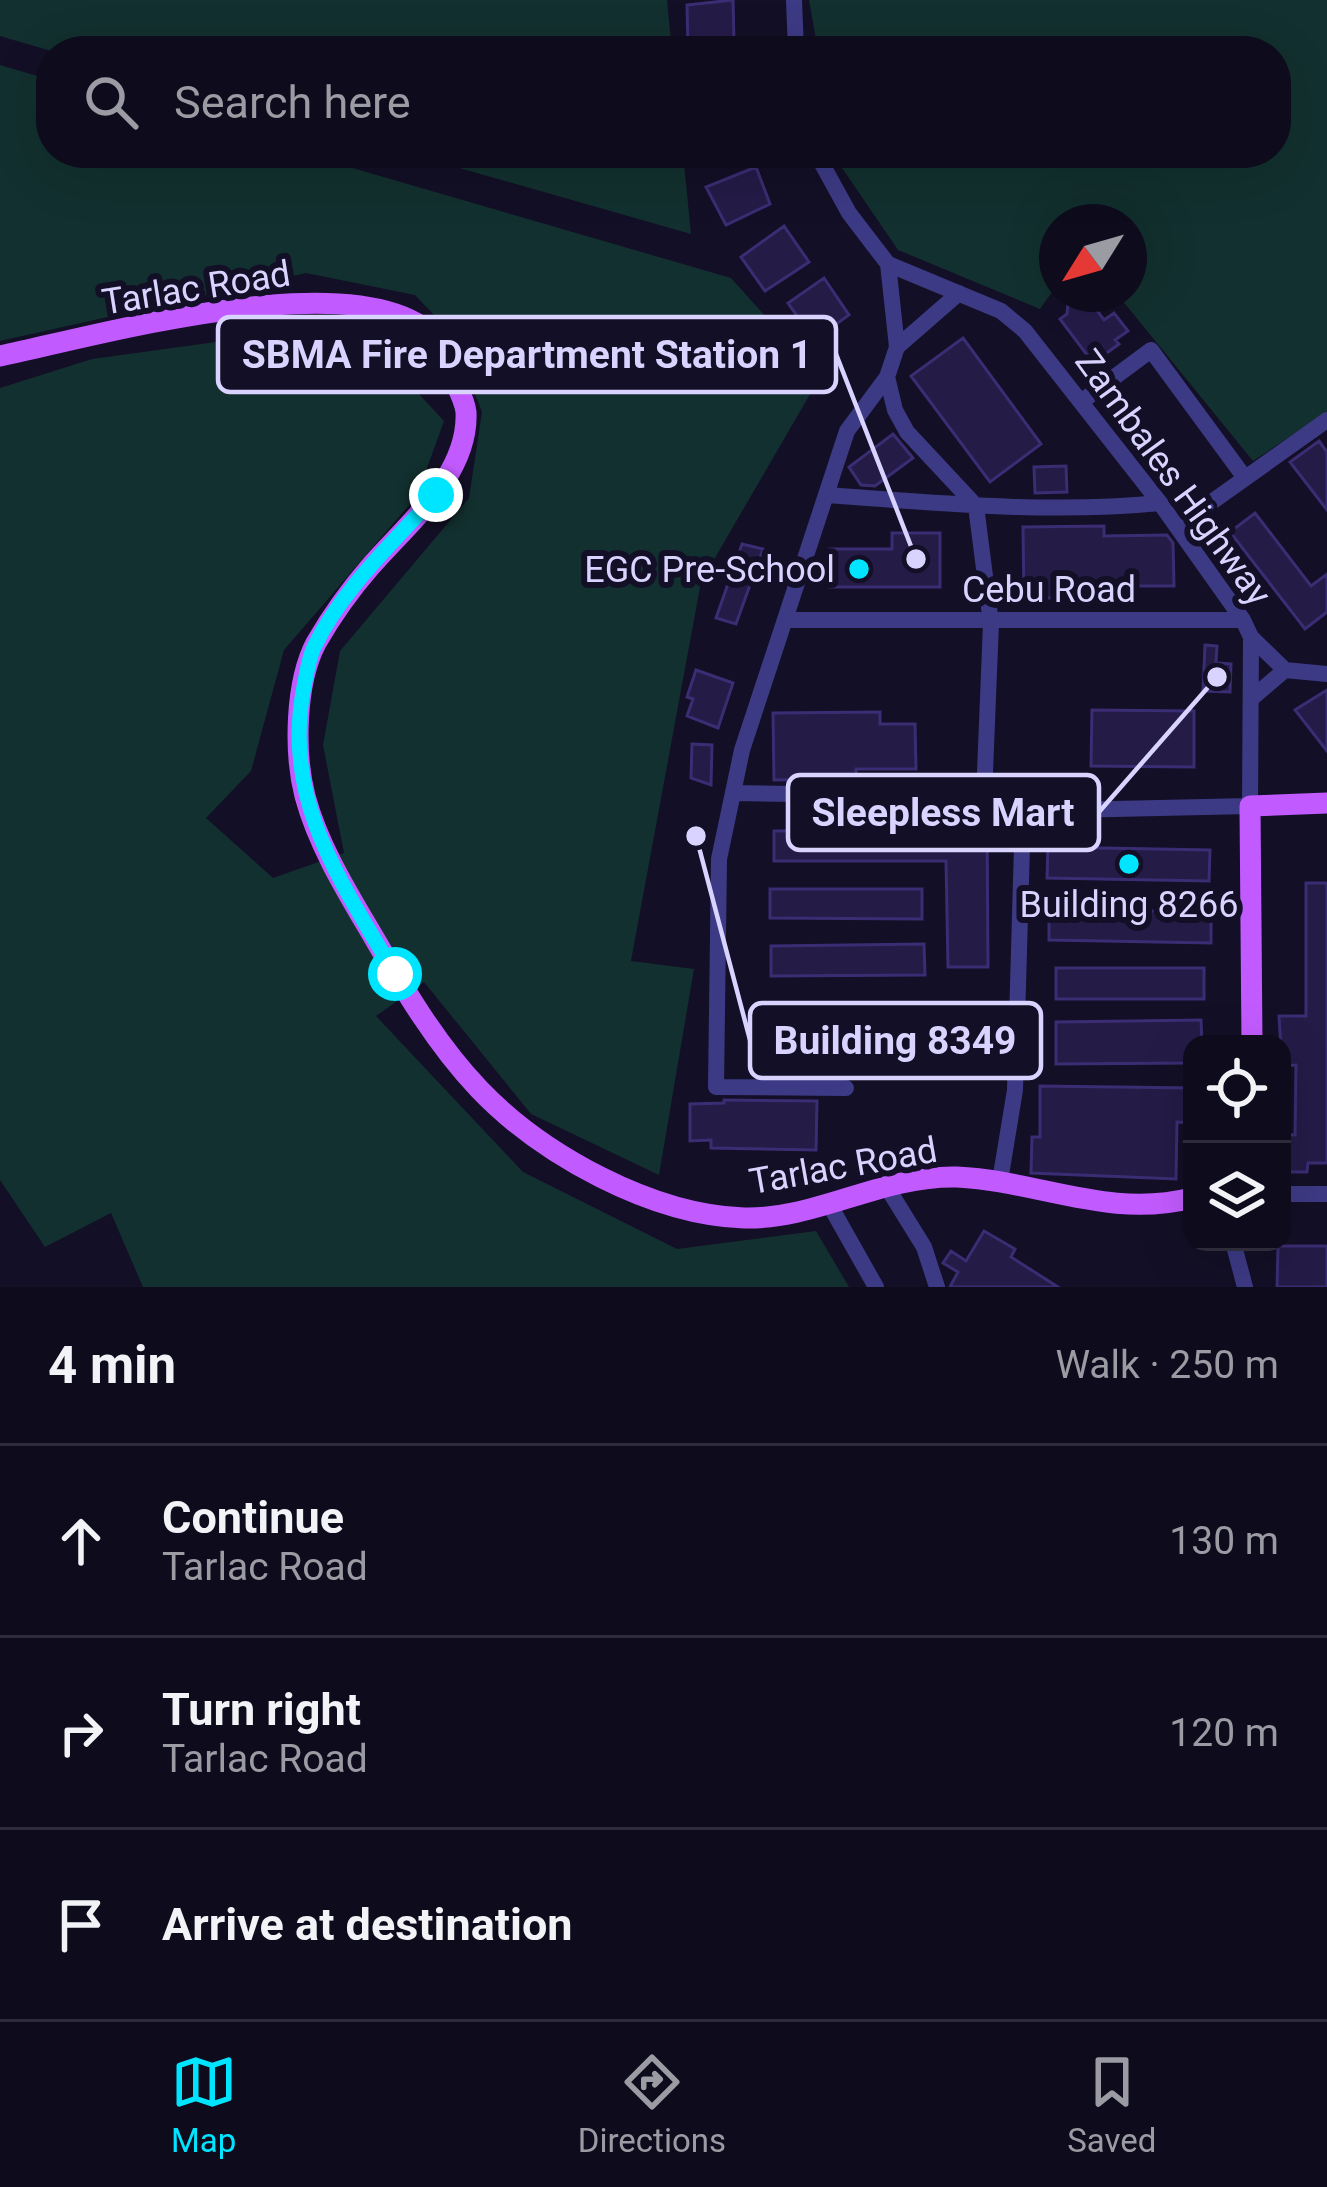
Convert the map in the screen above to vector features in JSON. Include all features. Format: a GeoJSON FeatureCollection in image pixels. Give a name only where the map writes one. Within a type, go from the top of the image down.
{"type":"FeatureCollection","features":[{"type":"Feature","properties":{"kind":"main road","name":"Tarlac Road"},"geometry":{"type":"LineString","coordinates":[[0,356],[213,312],[294,301],[402,314],[440,344],[466,410],[460,445],[436,495],[368,570],[313,649],[296,752],[305,798],[320,838],[355,906],[435,1035],[478,1089],[513,1120],[625,1189],[683,1210],[748,1218],[774,1216],[884,1184],[954,1177],[1000,1181],[1091,1203],[1134,1207],[1183,1199]]}},
{"type":"Feature","properties":{"kind":"main road"},"geometry":{"type":"LineString","coordinates":[[1252,1035],[1250,806],[1327,803]]}},
{"type":"Feature","properties":{"kind":"street"},"geometry":{"type":"LineString","coordinates":[[794,0],[795,36]]}},
{"type":"Feature","properties":{"kind":"street"},"geometry":{"type":"LineString","coordinates":[[824,168],[849,213],[888,264],[897,347],[886,376],[848,430],[742,750],[719,859],[716,1087],[846,1088]]}},
{"type":"Feature","properties":{"kind":"street","name":"Zambales Highway"},"geometry":{"type":"LineString","coordinates":[[888,264],[1001,310],[1013,321],[1178,526],[1247,628],[1250,806]]}},
{"type":"Feature","properties":{"kind":"street"},"geometry":{"type":"LineString","coordinates":[[897,347],[959,293]]}},
{"type":"Feature","properties":{"kind":"street"},"geometry":{"type":"LineString","coordinates":[[1082,402],[1151,350],[1245,478]]}},
{"type":"Feature","properties":{"kind":"street"},"geometry":{"type":"LineString","coordinates":[[886,376],[907,432],[976,506],[991,623],[984,796]]}},
{"type":"Feature","properties":{"kind":"street"},"geometry":{"type":"LineString","coordinates":[[1178,526],[1327,420]]}},
{"type":"Feature","properties":{"kind":"street"},"geometry":{"type":"LineString","coordinates":[[826,495],[976,506],[1104,508],[1160,503]]}},
{"type":"Feature","properties":{"kind":"street","name":"Cebu Road"},"geometry":{"type":"LineString","coordinates":[[785,620],[1247,628]]}},
{"type":"Feature","properties":{"kind":"street"},"geometry":{"type":"LineString","coordinates":[[1247,628],[1285,670],[1327,674]]}},
{"type":"Feature","properties":{"kind":"street"},"geometry":{"type":"LineString","coordinates":[[1250,699],[1285,670]]}},
{"type":"Feature","properties":{"kind":"street"},"geometry":{"type":"LineString","coordinates":[[735,793],[984,796],[1023,811],[1250,806]]}},
{"type":"Feature","properties":{"kind":"street"},"geometry":{"type":"LineString","coordinates":[[1000,1181],[1016,1090],[1023,811]]}},
{"type":"Feature","properties":{"kind":"street"},"geometry":{"type":"LineString","coordinates":[[884,1184],[924,1247],[937,1287]]}},
{"type":"Feature","properties":{"kind":"street"},"geometry":{"type":"LineString","coordinates":[[1291,1194],[1327,1193]]}},
{"type":"Feature","properties":{"kind":"street"},"geometry":{"type":"LineString","coordinates":[[828,1202],[876,1287]]}},
{"type":"Feature","properties":{"kind":"street"},"geometry":{"type":"LineString","coordinates":[[1235,1251],[1244,1286]]}},
{"type":"Feature","properties":{"kind":"green space"},"geometry":{"type":"Polygon","coordinates":[[[0,0],[667,0],[671,36],[36,36],[36,47],[0,36],[0,0]]]}},
{"type":"Feature","properties":{"kind":"green space"},"geometry":{"type":"Polygon","coordinates":[[[809,0],[1327,0],[1327,412],[1253,461],[1132,312],[1147,312],[1147,204],[1039,204],[1039,309],[898,250],[842,168],[1291,168],[1291,36],[815,36],[809,0]]]}},
{"type":"Feature","properties":{"kind":"green space"},"geometry":{"type":"Polygon","coordinates":[[[0,65],[36,76],[36,168],[353,168],[731,278],[820,377],[701,582],[631,961],[694,969],[659,1175],[531,1114],[424,982],[376,1016],[523,1172],[677,1249],[816,1231],[849,1287],[143,1287],[111,1213],[45,1247],[0,1180],[0,388],[92,359],[353,323],[444,421],[417,496],[284,650],[251,771],[206,818],[273,878],[344,853],[323,745],[340,651],[469,498],[482,412],[452,334],[415,295],[306,273],[0,341],[0,65]]]}},
{"type":"Feature","properties":{"kind":"green space"},"geometry":{"type":"Polygon","coordinates":[[[460,168],[684,168],[691,234],[460,168]]]}},
{"type":"Feature","properties":{"kind":"building"},"geometry":{"type":"Polygon","coordinates":[[[733,0],[734,36],[688,36],[687,5],[733,0]]]}},
{"type":"Feature","properties":{"kind":"building"},"geometry":{"type":"Polygon","coordinates":[[[756,168],[770,204],[726,225],[706,187],[756,168]]]}},
{"type":"Feature","properties":{"kind":"building"},"geometry":{"type":"Polygon","coordinates":[[[784,226],[809,262],[765,291],[741,257],[784,226]]]}},
{"type":"Feature","properties":{"kind":"building"},"geometry":{"type":"Polygon","coordinates":[[[824,278],[849,315],[814,340],[788,303],[824,278]]]}},
{"type":"Feature","properties":{"kind":"building"},"geometry":{"type":"Polygon","coordinates":[[[1098,312],[1104,320],[1114,313],[1128,331],[1093,363],[1060,319],[1067,314],[1098,312]]]}},
{"type":"Feature","properties":{"kind":"building"},"geometry":{"type":"Polygon","coordinates":[[[963,338],[1041,444],[990,482],[911,376],[963,338]]]}},
{"type":"Feature","properties":{"kind":"building"},"geometry":{"type":"Polygon","coordinates":[[[893,434],[913,458],[875,486],[861,485],[849,467],[893,434]]]}},
{"type":"Feature","properties":{"kind":"building"},"geometry":{"type":"Polygon","coordinates":[[[1319,441],[1327,452],[1327,510],[1290,462],[1319,441]]]}},
{"type":"Feature","properties":{"kind":"building"},"geometry":{"type":"Polygon","coordinates":[[[1066,466],[1067,492],[1035,493],[1034,467],[1066,466]]]}},
{"type":"Feature","properties":{"kind":"building"},"geometry":{"type":"Polygon","coordinates":[[[1255,513],[1311,586],[1327,574],[1327,612],[1305,629],[1230,532],[1255,513]]]}},
{"type":"Feature","properties":{"kind":"building"},"geometry":{"type":"Polygon","coordinates":[[[1104,526],[1104,536],[1167,535],[1173,543],[1174,586],[1120,586],[1120,598],[1024,598],[1023,527],[1104,526]]]}},
{"type":"Feature","properties":{"kind":"building"},"geometry":{"type":"Polygon","coordinates":[[[892,533],[940,533],[940,587],[830,587],[830,549],[892,549],[892,533]]]}},
{"type":"Feature","properties":{"kind":"building"},"geometry":{"type":"Polygon","coordinates":[[[742,544],[763,549],[736,624],[716,618],[742,544]]]}},
{"type":"Feature","properties":{"kind":"building"},"geometry":{"type":"Polygon","coordinates":[[[1205,645],[1217,646],[1216,663],[1231,664],[1230,692],[1203,691],[1205,645]]]}},
{"type":"Feature","properties":{"kind":"building"},"geometry":{"type":"Polygon","coordinates":[[[696,670],[733,683],[718,728],[687,716],[693,699],[687,697],[696,670]]]}},
{"type":"Feature","properties":{"kind":"building"},"geometry":{"type":"Polygon","coordinates":[[[1327,690],[1327,751],[1295,710],[1327,690]]]}},
{"type":"Feature","properties":{"kind":"building"},"geometry":{"type":"Polygon","coordinates":[[[1092,710],[1194,711],[1194,767],[1091,766],[1092,710]]]}},
{"type":"Feature","properties":{"kind":"building"},"geometry":{"type":"Polygon","coordinates":[[[880,712],[880,724],[915,724],[916,769],[856,769],[856,779],[774,780],[773,713],[880,712]]]}},
{"type":"Feature","properties":{"kind":"building"},"geometry":{"type":"Polygon","coordinates":[[[692,744],[712,745],[711,785],[691,778],[692,744]]]}},
{"type":"Feature","properties":{"kind":"building"},"geometry":{"type":"Polygon","coordinates":[[[987,819],[988,967],[948,967],[946,861],[774,861],[774,831],[946,830],[946,820],[987,819]]]}},
{"type":"Feature","properties":{"kind":"building","name":"Building 8266"},"geometry":{"type":"Polygon","coordinates":[[[1048,847],[1210,850],[1209,881],[1047,878],[1048,847]]]}},
{"type":"Feature","properties":{"kind":"building"},"geometry":{"type":"Polygon","coordinates":[[[1306,883],[1327,883],[1327,1163],[1308,1163],[1307,1172],[1291,1172],[1296,1065],[1291,1065],[1291,1035],[1280,1035],[1279,1016],[1306,1016],[1306,883]]]}},
{"type":"Feature","properties":{"kind":"building"},"geometry":{"type":"Polygon","coordinates":[[[770,889],[922,889],[922,919],[770,918],[770,889]]]}},
{"type":"Feature","properties":{"kind":"building"},"geometry":{"type":"Polygon","coordinates":[[[1049,909],[1211,912],[1211,943],[1049,940],[1049,909]]]}},
{"type":"Feature","properties":{"kind":"building"},"geometry":{"type":"Polygon","coordinates":[[[924,944],[925,975],[771,976],[771,946],[924,944]]]}},
{"type":"Feature","properties":{"kind":"building"},"geometry":{"type":"Polygon","coordinates":[[[1056,968],[1204,968],[1204,999],[1056,999],[1056,968]]]}},
{"type":"Feature","properties":{"kind":"building"},"geometry":{"type":"Polygon","coordinates":[[[1201,1020],[1202,1035],[1183,1035],[1183,1063],[1056,1064],[1056,1022],[1201,1020]]]}},
{"type":"Feature","properties":{"kind":"building"},"geometry":{"type":"Polygon","coordinates":[[[1040,1086],[1183,1088],[1176,1179],[1031,1173],[1032,1137],[1040,1137],[1040,1086]]]}},
{"type":"Feature","properties":{"kind":"building"},"geometry":{"type":"Polygon","coordinates":[[[817,1101],[816,1150],[711,1148],[711,1140],[690,1141],[690,1104],[817,1101]]]}},
{"type":"Feature","properties":{"kind":"building"},"geometry":{"type":"Polygon","coordinates":[[[984,1231],[1015,1249],[1011,1257],[1058,1287],[950,1287],[958,1272],[943,1263],[951,1251],[966,1261],[984,1231]]]}},
{"type":"Feature","properties":{"kind":"building"},"geometry":{"type":"Polygon","coordinates":[[[1291,1246],[1327,1246],[1327,1287],[1277,1287],[1278,1251],[1291,1251],[1291,1246]]]}},
{"type":"Feature","properties":{"kind":"place","name":"SBMA Fire Department Station 1"},"geometry":{"type":"Point","coordinates":[916,559]}},
{"type":"Feature","properties":{"kind":"place","name":"EGC Pre-School"},"geometry":{"type":"Point","coordinates":[859,569]}},
{"type":"Feature","properties":{"kind":"place","name":"Sleepless Mart"},"geometry":{"type":"Point","coordinates":[1217,677]}},
{"type":"Feature","properties":{"kind":"place","name":"Building 8349"},"geometry":{"type":"Point","coordinates":[696,836]}},
{"type":"Feature","properties":{"kind":"place","name":"Building 8266"},"geometry":{"type":"Point","coordinates":[1129,864]}},
{"type":"Feature","properties":{"kind":"route"},"geometry":{"type":"LineString","coordinates":[[395,974],[320,838],[305,798],[296,752],[299,713],[313,649],[340,606],[436,495]]}}]}
